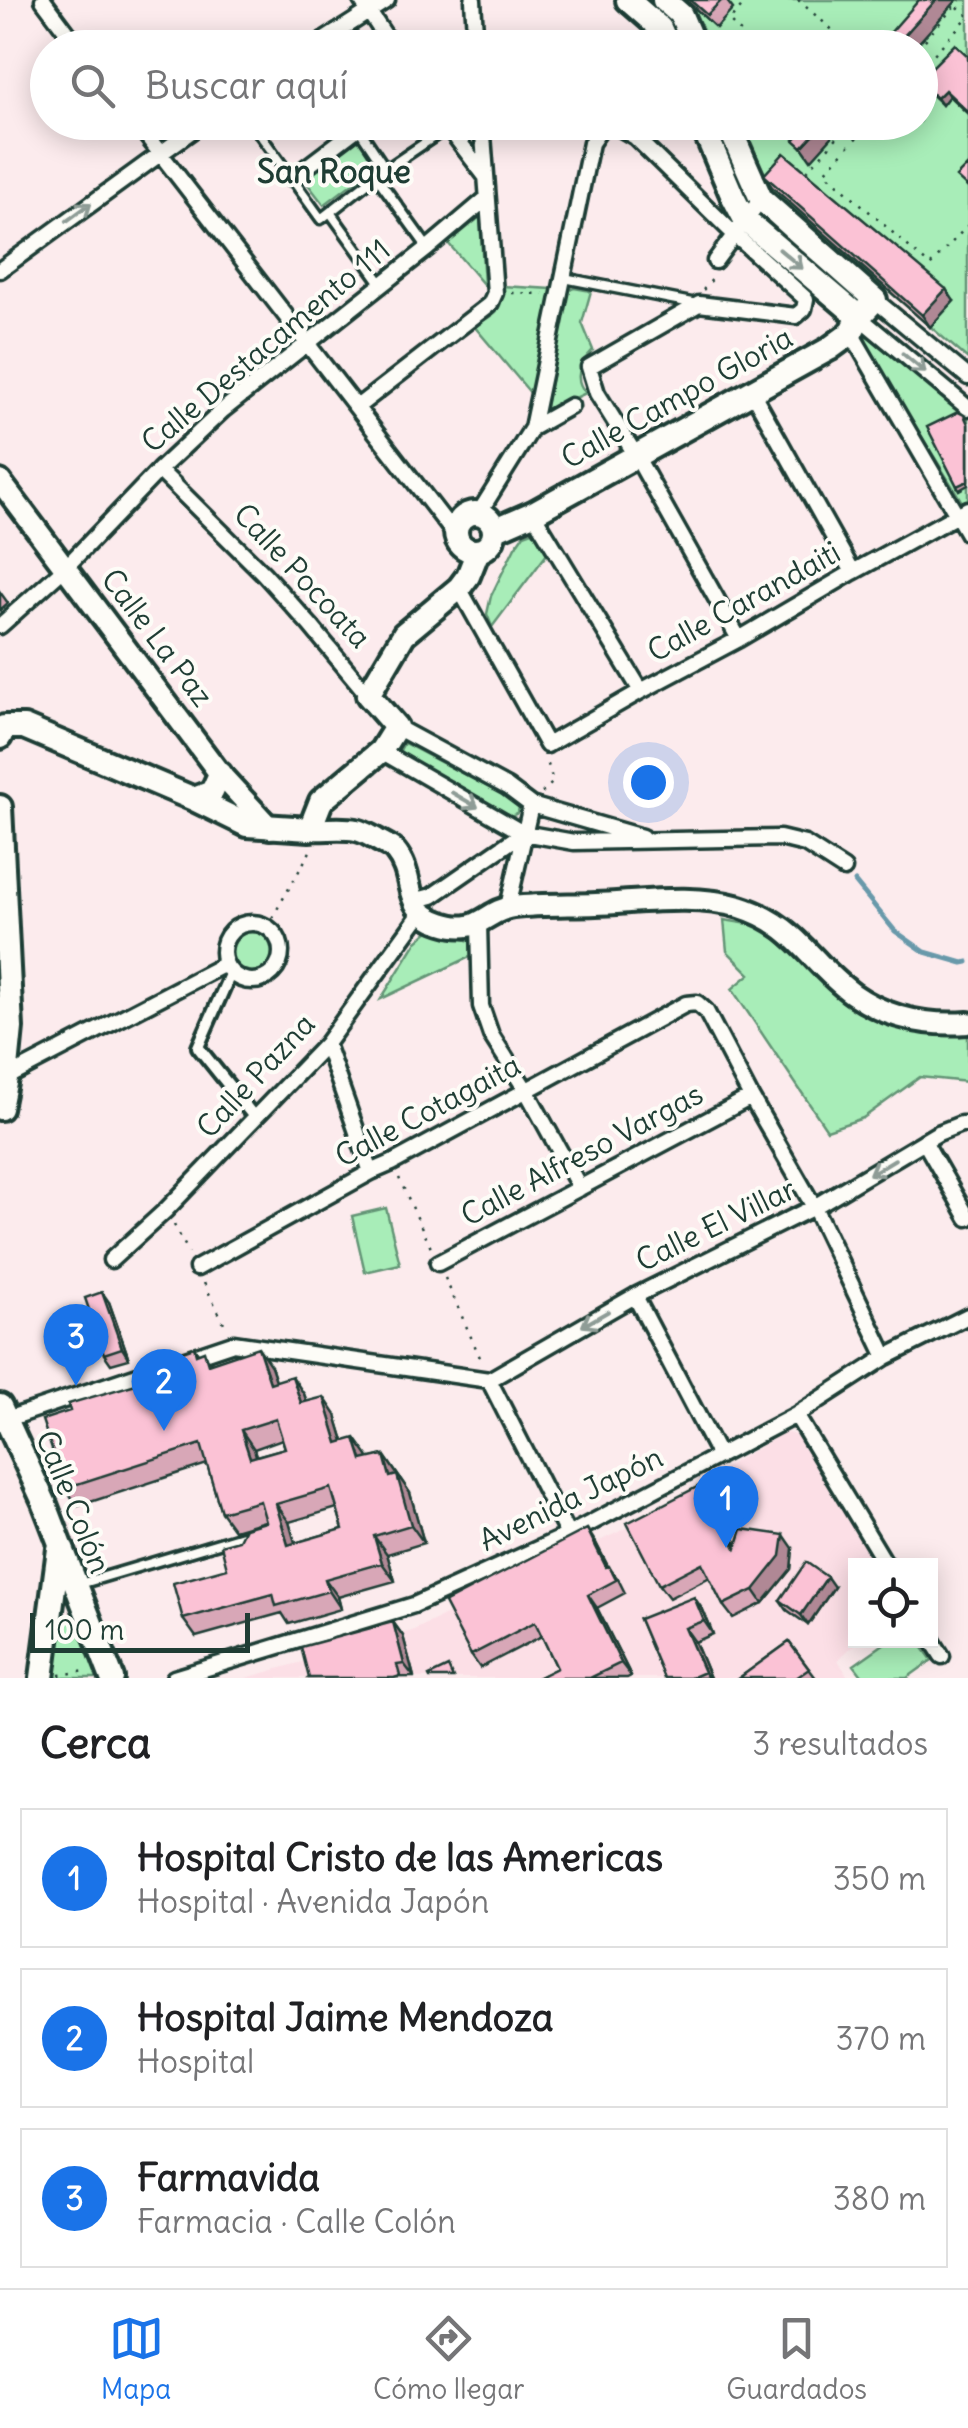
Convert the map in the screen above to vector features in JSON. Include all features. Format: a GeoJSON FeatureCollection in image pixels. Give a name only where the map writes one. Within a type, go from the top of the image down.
{"type":"FeatureCollection","features":[{"type":"Feature","properties":{"kind":"main road"},"geometry":{"type":"LineString","coordinates":[[628,0],[661,30]]}},
{"type":"Feature","properties":{"kind":"main road"},"geometry":{"type":"LineString","coordinates":[[664,0],[680,15],[687,30]]}},
{"type":"Feature","properties":{"kind":"main road"},"geometry":{"type":"LineString","coordinates":[[709,140],[733,198],[740,227],[862,317]]}},
{"type":"Feature","properties":{"kind":"main road"},"geometry":{"type":"LineString","coordinates":[[736,140],[761,199],[862,317]]}},
{"type":"Feature","properties":{"kind":"main road","name":"Calle Campo Gloria"},"geometry":{"type":"LineString","coordinates":[[486,522],[533,512],[828,349],[862,317]]}},
{"type":"Feature","properties":{"kind":"main road","name":"Calle La Paz"},"geometry":{"type":"LineString","coordinates":[[0,481],[220,774],[270,828]]}},
{"type":"Feature","properties":{"kind":"main road"},"geometry":{"type":"LineString","coordinates":[[368,695],[404,634],[459,588],[478,551],[491,542],[486,522],[466,515],[456,536],[463,546],[478,551]]}},
{"type":"Feature","properties":{"kind":"main road","name":"Calle Pocoata"},"geometry":{"type":"LineString","coordinates":[[368,695],[396,726]]}},
{"type":"Feature","properties":{"kind":"main road"},"geometry":{"type":"LineString","coordinates":[[316,829],[321,801],[381,751],[396,726]]}},
{"type":"Feature","properties":{"kind":"main road"},"geometry":{"type":"LineString","coordinates":[[1,729],[24,727],[247,825],[359,830],[395,850],[417,907],[437,922],[456,928],[479,924],[508,907],[700,901],[737,906],[788,930],[851,993],[876,1007],[917,1022],[968,1023]]}},
{"type":"Feature","properties":{"kind":"main road"},"geometry":{"type":"LineString","coordinates":[[194,799],[212,792],[220,774]]}},
{"type":"Feature","properties":{"kind":"main road"},"geometry":{"type":"LineString","coordinates":[[0,806],[11,1028],[0,1108]]}},
{"type":"Feature","properties":{"kind":"main road","name":"Calle Colón"},"geometry":{"type":"LineString","coordinates":[[2,1415],[44,1502],[109,1672]]}},
{"type":"Feature","properties":{"kind":"main road"},"geometry":{"type":"LineString","coordinates":[[42,1678],[60,1545]]}},
{"type":"Feature","properties":{"kind":"street"},"geometry":{"type":"LineString","coordinates":[[43,0],[66,30]]}},
{"type":"Feature","properties":{"kind":"street"},"geometry":{"type":"LineString","coordinates":[[335,30],[365,6],[387,0]]}},
{"type":"Feature","properties":{"kind":"street"},"geometry":{"type":"LineString","coordinates":[[473,0],[475,30]]}},
{"type":"Feature","properties":{"kind":"street"},"geometry":{"type":"LineString","coordinates":[[365,6],[382,30]]}},
{"type":"Feature","properties":{"kind":"street"},"geometry":{"type":"LineString","coordinates":[[149,140],[456,536]]}},
{"type":"Feature","properties":{"kind":"street"},"geometry":{"type":"LineString","coordinates":[[0,270],[179,140]]}},
{"type":"Feature","properties":{"kind":"street"},"geometry":{"type":"LineString","coordinates":[[292,178],[338,140]]}},
{"type":"Feature","properties":{"kind":"street"},"geometry":{"type":"LineString","coordinates":[[457,140],[486,178]]}},
{"type":"Feature","properties":{"kind":"street"},"geometry":{"type":"LineString","coordinates":[[356,407],[490,304],[495,293],[483,140]]}},
{"type":"Feature","properties":{"kind":"street"},"geometry":{"type":"LineString","coordinates":[[486,522],[532,428],[593,140]]}},
{"type":"Feature","properties":{"kind":"street"},"geometry":{"type":"LineString","coordinates":[[638,140],[740,227],[806,299],[804,309],[796,316],[700,304],[589,367],[597,393],[636,454],[739,639]]}},
{"type":"Feature","properties":{"kind":"street","name":"Calle Destacamento 111"},"geometry":{"type":"LineString","coordinates":[[0,626],[66,566],[222,410],[487,198]]}},
{"type":"Feature","properties":{"kind":"street"},"geometry":{"type":"LineString","coordinates":[[715,261],[761,199]]}},
{"type":"Feature","properties":{"kind":"street"},"geometry":{"type":"LineString","coordinates":[[862,317],[968,376]]}},
{"type":"Feature","properties":{"kind":"street"},"geometry":{"type":"LineString","coordinates":[[862,317],[968,408]]}},
{"type":"Feature","properties":{"kind":"street"},"geometry":{"type":"LineString","coordinates":[[862,317],[962,512],[968,534]]}},
{"type":"Feature","properties":{"kind":"street"},"geometry":{"type":"LineString","coordinates":[[752,392],[854,572]]}},
{"type":"Feature","properties":{"kind":"street"},"geometry":{"type":"LineString","coordinates":[[532,428],[571,406]]}},
{"type":"Feature","properties":{"kind":"street","name":"Calle Pocoata"},"geometry":{"type":"LineString","coordinates":[[159,470],[264,574],[368,695]]}},
{"type":"Feature","properties":{"kind":"street"},"geometry":{"type":"LineString","coordinates":[[533,512],[641,691]]}},
{"type":"Feature","properties":{"kind":"street","name":"Calle Carandaiti"},"geometry":{"type":"LineString","coordinates":[[547,746],[962,512]]}},
{"type":"Feature","properties":{"kind":"street"},"geometry":{"type":"LineString","coordinates":[[459,588],[547,746]]}},
{"type":"Feature","properties":{"kind":"street"},"geometry":{"type":"LineString","coordinates":[[396,726],[506,786],[531,805],[658,841]]}},
{"type":"Feature","properties":{"kind":"street"},"geometry":{"type":"LineString","coordinates":[[381,751],[523,833],[574,842],[780,838],[805,844],[844,868]]}},
{"type":"Feature","properties":{"kind":"street"},"geometry":{"type":"LineString","coordinates":[[508,907],[531,805]]}},
{"type":"Feature","properties":{"kind":"street"},"geometry":{"type":"LineString","coordinates":[[417,907],[523,833]]}},
{"type":"Feature","properties":{"kind":"street","name":"Calle Pazna"},"geometry":{"type":"LineString","coordinates":[[110,1260],[166,1210],[326,1044],[417,907]]}},
{"type":"Feature","properties":{"kind":"street"},"geometry":{"type":"LineString","coordinates":[[228,968],[239,978],[259,980],[276,970],[282,952],[280,942],[267,927],[249,923],[232,930],[223,946],[228,968],[198,1047],[255,1118]]}},
{"type":"Feature","properties":{"kind":"street"},"geometry":{"type":"LineString","coordinates":[[479,924],[480,1006],[490,1035],[526,1090],[580,1188]]}},
{"type":"Feature","properties":{"kind":"street"},"geometry":{"type":"LineString","coordinates":[[3,1080],[228,968]]}},
{"type":"Feature","properties":{"kind":"street","name":"Calle Cotagaita"},"geometry":{"type":"LineString","coordinates":[[197,1268],[686,1004],[697,1003],[706,1011],[751,1097]]}},
{"type":"Feature","properties":{"kind":"street"},"geometry":{"type":"LineString","coordinates":[[326,1044],[371,1172]]}},
{"type":"Feature","properties":{"kind":"street"},"geometry":{"type":"LineString","coordinates":[[751,1097],[814,1208],[886,1357]]}},
{"type":"Feature","properties":{"kind":"street","name":"Calle Alfreso Vargas"},"geometry":{"type":"LineString","coordinates":[[438,1262],[751,1097]]}},
{"type":"Feature","properties":{"kind":"street","name":"Calle El Villar"},"geometry":{"type":"LineString","coordinates":[[489,1380],[635,1296],[814,1208],[938,1133],[968,1124]]}},
{"type":"Feature","properties":{"kind":"street"},"geometry":{"type":"LineString","coordinates":[[924,1142],[968,1218]]}},
{"type":"Feature","properties":{"kind":"street"},"geometry":{"type":"LineString","coordinates":[[635,1296],[719,1456]]}},
{"type":"Feature","properties":{"kind":"street","name":"Avenida Japón"},"geometry":{"type":"LineString","coordinates":[[174,1678],[198,1674],[414,1605],[568,1535],[796,1415],[886,1357],[968,1316]]}},
{"type":"Feature","properties":{"kind":"street"},"geometry":{"type":"LineString","coordinates":[[2,1415],[233,1343],[489,1380],[568,1535]]}},
{"type":"Feature","properties":{"kind":"street"},"geometry":{"type":"LineString","coordinates":[[796,1415],[882,1558]]}},
{"type":"Feature","properties":{"kind":"street"},"geometry":{"type":"LineString","coordinates":[[937,1648],[942,1656]]}},
{"type":"Feature","properties":{"kind":"lane"},"geometry":{"type":"LineString","coordinates":[[264,140],[321,219],[425,140]]}},
{"type":"Feature","properties":{"kind":"lane"},"geometry":{"type":"LineString","coordinates":[[366,140],[381,162],[376,176]]}},
{"type":"Feature","properties":{"kind":"lane"},"geometry":{"type":"LineString","coordinates":[[376,176],[428,248]]}},
{"type":"Feature","properties":{"kind":"lane"},"geometry":{"type":"LineString","coordinates":[[330,212],[380,283]]}},
{"type":"Feature","properties":{"kind":"lane"},"geometry":{"type":"LineString","coordinates":[[564,278],[700,304]]}},
{"type":"Feature","properties":{"kind":"lane"},"geometry":{"type":"LineString","coordinates":[[76,1586],[257,1532]]}},
{"type":"Feature","properties":{"kind":"path"},"geometry":{"type":"LineString","coordinates":[[738,30],[729,21],[748,0]]}},
{"type":"Feature","properties":{"kind":"path"},"geometry":{"type":"LineString","coordinates":[[798,0],[832,30]]}},
{"type":"Feature","properties":{"kind":"path"},"geometry":{"type":"LineString","coordinates":[[938,48],[968,16],[950,0]]}},
{"type":"Feature","properties":{"kind":"path"},"geometry":{"type":"LineString","coordinates":[[934,30],[960,0]]}},
{"type":"Feature","properties":{"kind":"path"},"geometry":{"type":"LineString","coordinates":[[802,177],[834,140]]}},
{"type":"Feature","properties":{"kind":"path"},"geometry":{"type":"LineString","coordinates":[[855,140],[826,172],[930,266],[968,225]]}},
{"type":"Feature","properties":{"kind":"path"},"geometry":{"type":"LineString","coordinates":[[700,304],[698,294],[722,268],[715,261]]}},
{"type":"Feature","properties":{"kind":"path"},"geometry":{"type":"LineString","coordinates":[[495,293],[560,294]]}},
{"type":"Feature","properties":{"kind":"path"},"geometry":{"type":"LineString","coordinates":[[531,805],[552,782],[542,752],[547,746]]}},
{"type":"Feature","properties":{"kind":"path"},"geometry":{"type":"LineString","coordinates":[[267,927],[316,829]]}},
{"type":"Feature","properties":{"kind":"path"},"geometry":{"type":"LineString","coordinates":[[42,1678],[96,1670],[109,1672]]}},
{"type":"Feature","properties":{"kind":"shaded area"},"geometry":{"type":"Polygon","coordinates":[[[785,1432],[797,1436],[875,1558],[848,1558],[851,1648],[838,1660],[849,1678],[246,1678],[412,1631],[633,1525],[637,1530],[713,1491],[707,1478],[785,1432]]]}},
{"type":"Feature","properties":{"kind":"green space"},"geometry":{"type":"Polygon","coordinates":[[[686,0],[968,0],[968,359],[770,189],[748,140],[938,140],[938,30],[703,30],[686,0]]]}},
{"type":"Feature","properties":{"kind":"green space"},"geometry":{"type":"Polygon","coordinates":[[[356,140],[360,140],[378,164],[324,205],[304,179],[356,140]]]}},
{"type":"Feature","properties":{"kind":"green space"},"geometry":{"type":"Polygon","coordinates":[[[480,217],[484,285],[448,243],[480,217]]]}},
{"type":"Feature","properties":{"kind":"green space"},"geometry":{"type":"Polygon","coordinates":[[[502,286],[552,289],[532,395],[474,326],[497,311],[502,286]]]}},
{"type":"Feature","properties":{"kind":"green space"},"geometry":{"type":"Polygon","coordinates":[[[569,290],[591,291],[582,323],[593,350],[579,376],[586,393],[545,412],[569,290]]]}},
{"type":"Feature","properties":{"kind":"green space"},"geometry":{"type":"Polygon","coordinates":[[[865,331],[968,418],[968,500],[962,502],[867,348],[865,331]]]}},
{"type":"Feature","properties":{"kind":"green space"},"geometry":{"type":"Polygon","coordinates":[[[535,530],[550,550],[492,627],[487,614],[491,596],[515,547],[524,534],[535,530]]]}},
{"type":"Feature","properties":{"kind":"green space"},"geometry":{"type":"Polygon","coordinates":[[[404,743],[517,802],[516,814],[510,816],[399,752],[404,743]]]}},
{"type":"Feature","properties":{"kind":"green space"},"geometry":{"type":"Polygon","coordinates":[[[724,920],[761,926],[857,1010],[913,1033],[968,1034],[968,1082],[920,1077],[863,1118],[827,1130],[732,989],[750,974],[727,951],[724,920]]]}},
{"type":"Feature","properties":{"kind":"green space"},"geometry":{"type":"Polygon","coordinates":[[[251,928],[267,934],[273,950],[267,966],[251,972],[235,966],[229,950],[235,934],[251,928]]]}},
{"type":"Feature","properties":{"kind":"green space"},"geometry":{"type":"Polygon","coordinates":[[[431,929],[470,941],[474,955],[381,999],[417,941],[431,929]]]}},
{"type":"Feature","properties":{"kind":"green space"},"geometry":{"type":"Polygon","coordinates":[[[386,1208],[400,1264],[365,1272],[352,1216],[386,1208]]]}},
{"type":"Feature","properties":{"kind":"green space"},"geometry":{"type":"Polygon","coordinates":[[[58,1619],[75,1622],[97,1678],[50,1678],[58,1619]]]}},
{"type":"Feature","properties":{"kind":"green space"},"geometry":{"type":"Polygon","coordinates":[[[878,1648],[923,1648],[932,1660],[907,1678],[864,1678],[854,1665],[878,1648]]]}},
{"type":"Feature","properties":{"kind":"building"},"geometry":{"type":"Polygon","coordinates":[[[690,0],[722,0],[707,15],[690,0]]]}},
{"type":"Feature","properties":{"kind":"building"},"geometry":{"type":"Polygon","coordinates":[[[919,0],[936,0],[909,30],[893,30],[919,0]]]}},
{"type":"Feature","properties":{"kind":"building"},"geometry":{"type":"Polygon","coordinates":[[[955,44],[968,56],[968,112],[945,90],[938,97],[938,61],[955,44]]]}},
{"type":"Feature","properties":{"kind":"building"},"geometry":{"type":"Polygon","coordinates":[[[784,153],[946,289],[922,315],[764,175],[784,153]]]}},
{"type":"Feature","properties":{"kind":"building"},"geometry":{"type":"Polygon","coordinates":[[[968,165],[968,188],[956,177],[968,165]]]}},
{"type":"Feature","properties":{"kind":"building"},"geometry":{"type":"Polygon","coordinates":[[[958,412],[968,424],[968,481],[957,486],[927,427],[958,412]]]}},
{"type":"Feature","properties":{"kind":"building"},"geometry":{"type":"Polygon","coordinates":[[[102,1292],[122,1348],[104,1354],[85,1298],[102,1292]]]}},
{"type":"Feature","properties":{"kind":"building"},"geometry":{"type":"Polygon","coordinates":[[[194,1347],[196,1354],[204,1351],[208,1364],[258,1347],[270,1383],[292,1376],[301,1403],[324,1397],[338,1443],[355,1438],[362,1460],[384,1455],[390,1477],[397,1475],[411,1525],[374,1536],[382,1563],[325,1579],[329,1591],[276,1606],[273,1594],[183,1619],[173,1583],[227,1568],[221,1545],[239,1540],[245,1528],[266,1522],[260,1501],[221,1512],[201,1444],[65,1488],[42,1420],[70,1411],[68,1404],[174,1375],[170,1363],[176,1361],[174,1354],[194,1347]],[[276,1419],[241,1430],[250,1458],[285,1448],[276,1419]],[[331,1488],[276,1504],[288,1545],[343,1529],[331,1488]]]}},
{"type":"Feature","properties":{"kind":"building"},"geometry":{"type":"Polygon","coordinates":[[[703,1484],[736,1548],[742,1529],[784,1535],[781,1556],[754,1590],[723,1605],[702,1563],[659,1585],[627,1523],[703,1484]]]}},
{"type":"Feature","properties":{"kind":"building"},"geometry":{"type":"Polygon","coordinates":[[[587,1529],[616,1580],[588,1595],[621,1663],[590,1678],[537,1678],[557,1668],[535,1622],[471,1655],[444,1603],[587,1529]]]}},
{"type":"Feature","properties":{"kind":"building"},"geometry":{"type":"Polygon","coordinates":[[[806,1562],[827,1577],[801,1615],[780,1600],[806,1562]]]}},
{"type":"Feature","properties":{"kind":"building"},"geometry":{"type":"Polygon","coordinates":[[[694,1597],[704,1621],[685,1628],[704,1672],[690,1678],[664,1678],[639,1619],[694,1597]]]}},
{"type":"Feature","properties":{"kind":"building"},"geometry":{"type":"Polygon","coordinates":[[[393,1622],[404,1664],[397,1665],[400,1676],[309,1678],[301,1647],[393,1622]]]}},
{"type":"Feature","properties":{"kind":"building"},"geometry":{"type":"Polygon","coordinates":[[[789,1642],[809,1669],[796,1678],[739,1678],[789,1642]]]}},
{"type":"Feature","properties":{"kind":"building"},"geometry":{"type":"Polygon","coordinates":[[[448,1667],[453,1678],[430,1678],[429,1676],[448,1667]]]}},
{"type":"Feature","properties":{"kind":"waterway"},"geometry":{"type":"LineString","coordinates":[[855,882],[895,931],[925,952],[968,962]]}},
{"type":"Feature","properties":{"kind":"place","name":"Farmavida"},"geometry":{"type":"Point","coordinates":[76,1386]}},
{"type":"Feature","properties":{"kind":"place","name":"Hospital Jaime Mendoza"},"geometry":{"type":"Point","coordinates":[164,1431]}},
{"type":"Feature","properties":{"kind":"place","name":"Hospital Cristo de las Americas"},"geometry":{"type":"Point","coordinates":[726,1548]}},
{"type":"Feature","properties":{"kind":"district","name":"San Roque"},"geometry":{"type":"Point","coordinates":[334,172]}}]}
